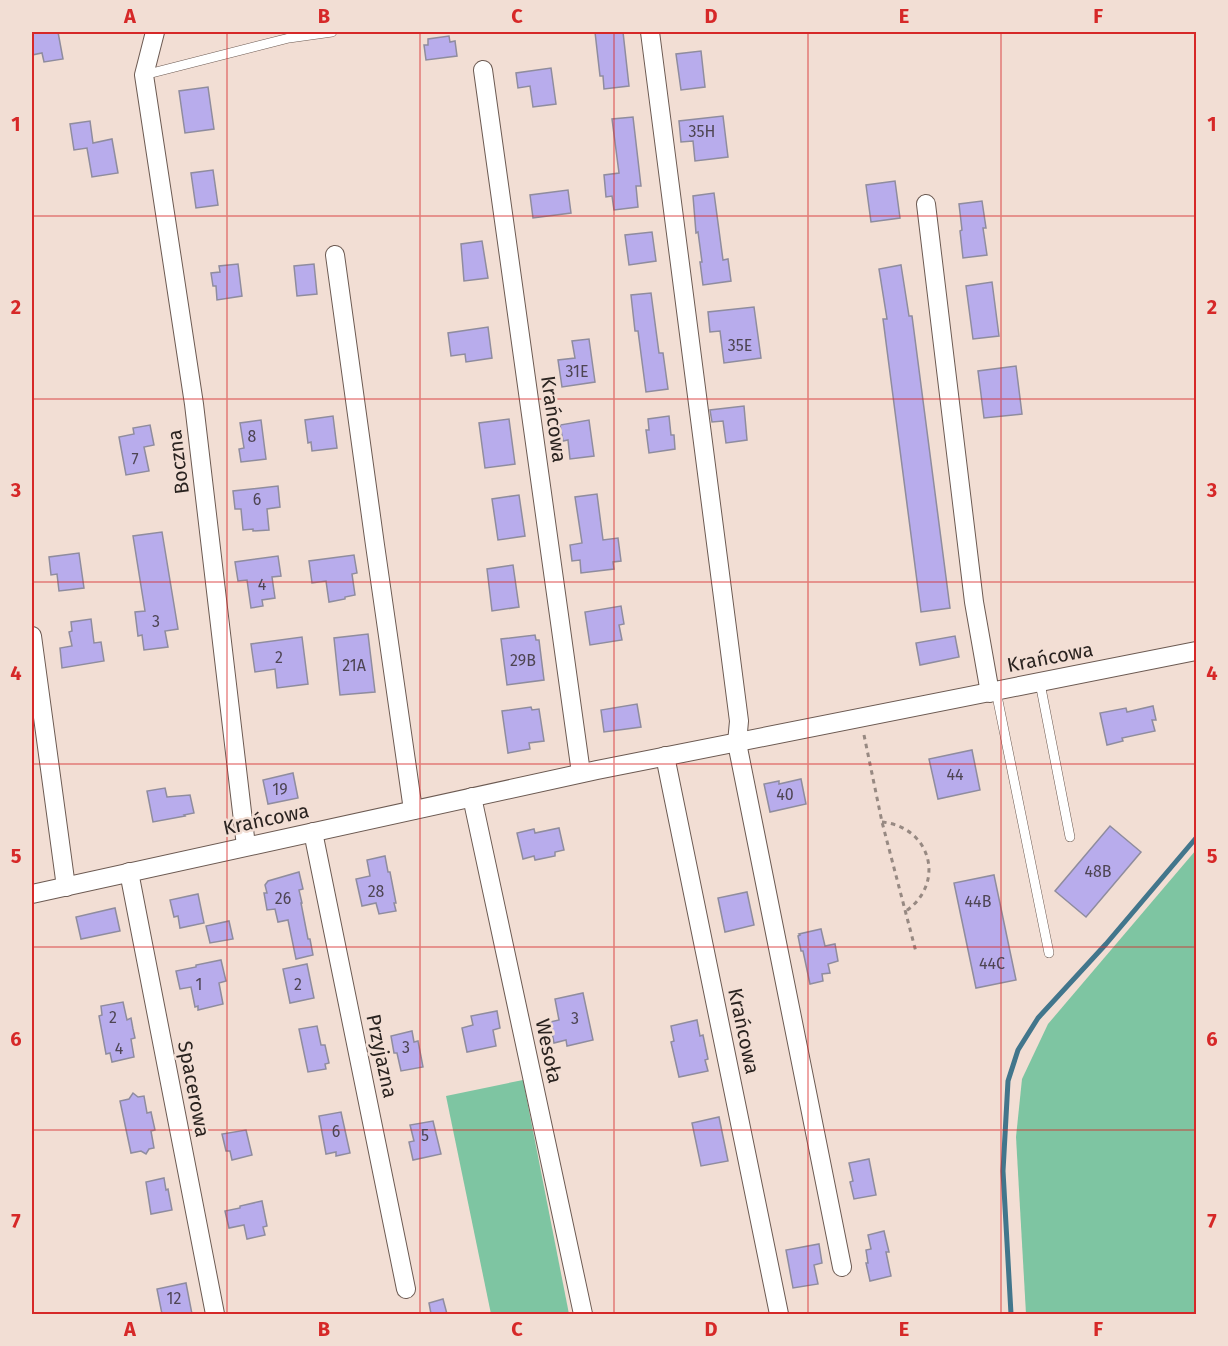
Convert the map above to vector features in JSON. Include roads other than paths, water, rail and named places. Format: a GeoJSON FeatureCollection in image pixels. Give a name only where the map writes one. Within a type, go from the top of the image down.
{"type":"FeatureCollection","features":[{"type":"Feature","properties":{"kind":"street"},"geometry":{"type":"LineString","coordinates":[[144,75],[155,32]]}},
{"type":"Feature","properties":{"kind":"street"},"geometry":{"type":"LineString","coordinates":[[650,32],[739,721],[736,743],[842,1267]]}},
{"type":"Feature","properties":{"kind":"street","name":"Krańcowa"},"geometry":{"type":"LineString","coordinates":[[483,70],[581,773]]}},
{"type":"Feature","properties":{"kind":"street","name":"Boczna"},"geometry":{"type":"LineString","coordinates":[[144,75],[194,404],[246,846]]}},
{"type":"Feature","properties":{"kind":"street"},"geometry":{"type":"LineString","coordinates":[[926,204],[974,602],[993,692]]}},
{"type":"Feature","properties":{"kind":"street"},"geometry":{"type":"LineString","coordinates":[[335,255],[413,810]]}},
{"type":"Feature","properties":{"kind":"street"},"geometry":{"type":"LineString","coordinates":[[32,636],[66,887]]}},
{"type":"Feature","properties":{"kind":"street","name":"Krańcowa"},"geometry":{"type":"LineString","coordinates":[[32,894],[581,773],[1197,651]]}},
{"type":"Feature","properties":{"kind":"street","name":"Krańcowa"},"geometry":{"type":"LineString","coordinates":[[665,756],[779,1314]]}},
{"type":"Feature","properties":{"kind":"street","name":"Wesoła"},"geometry":{"type":"LineString","coordinates":[[472,797],[583,1314]]}},
{"type":"Feature","properties":{"kind":"street","name":"Przyjazna"},"geometry":{"type":"LineString","coordinates":[[313,832],[406,1289]]}},
{"type":"Feature","properties":{"kind":"street","name":"Spacerowa"},"geometry":{"type":"LineString","coordinates":[[129,872],[215,1314]]}},
{"type":"Feature","properties":{"kind":"lane"},"geometry":{"type":"LineString","coordinates":[[144,75],[289,38],[332,32]]}},
{"type":"Feature","properties":{"kind":"lane"},"geometry":{"type":"LineString","coordinates":[[1040,683],[1070,837]]}},
{"type":"Feature","properties":{"kind":"lane"},"geometry":{"type":"LineString","coordinates":[[993,692],[1048,953]]}},
{"type":"Feature","properties":{"kind":"waterway"},"geometry":{"type":"LineString","coordinates":[[1011,1314],[1003,1171],[1008,1081],[1018,1050],[1038,1018],[1106,944],[1196,838]]}}]}
